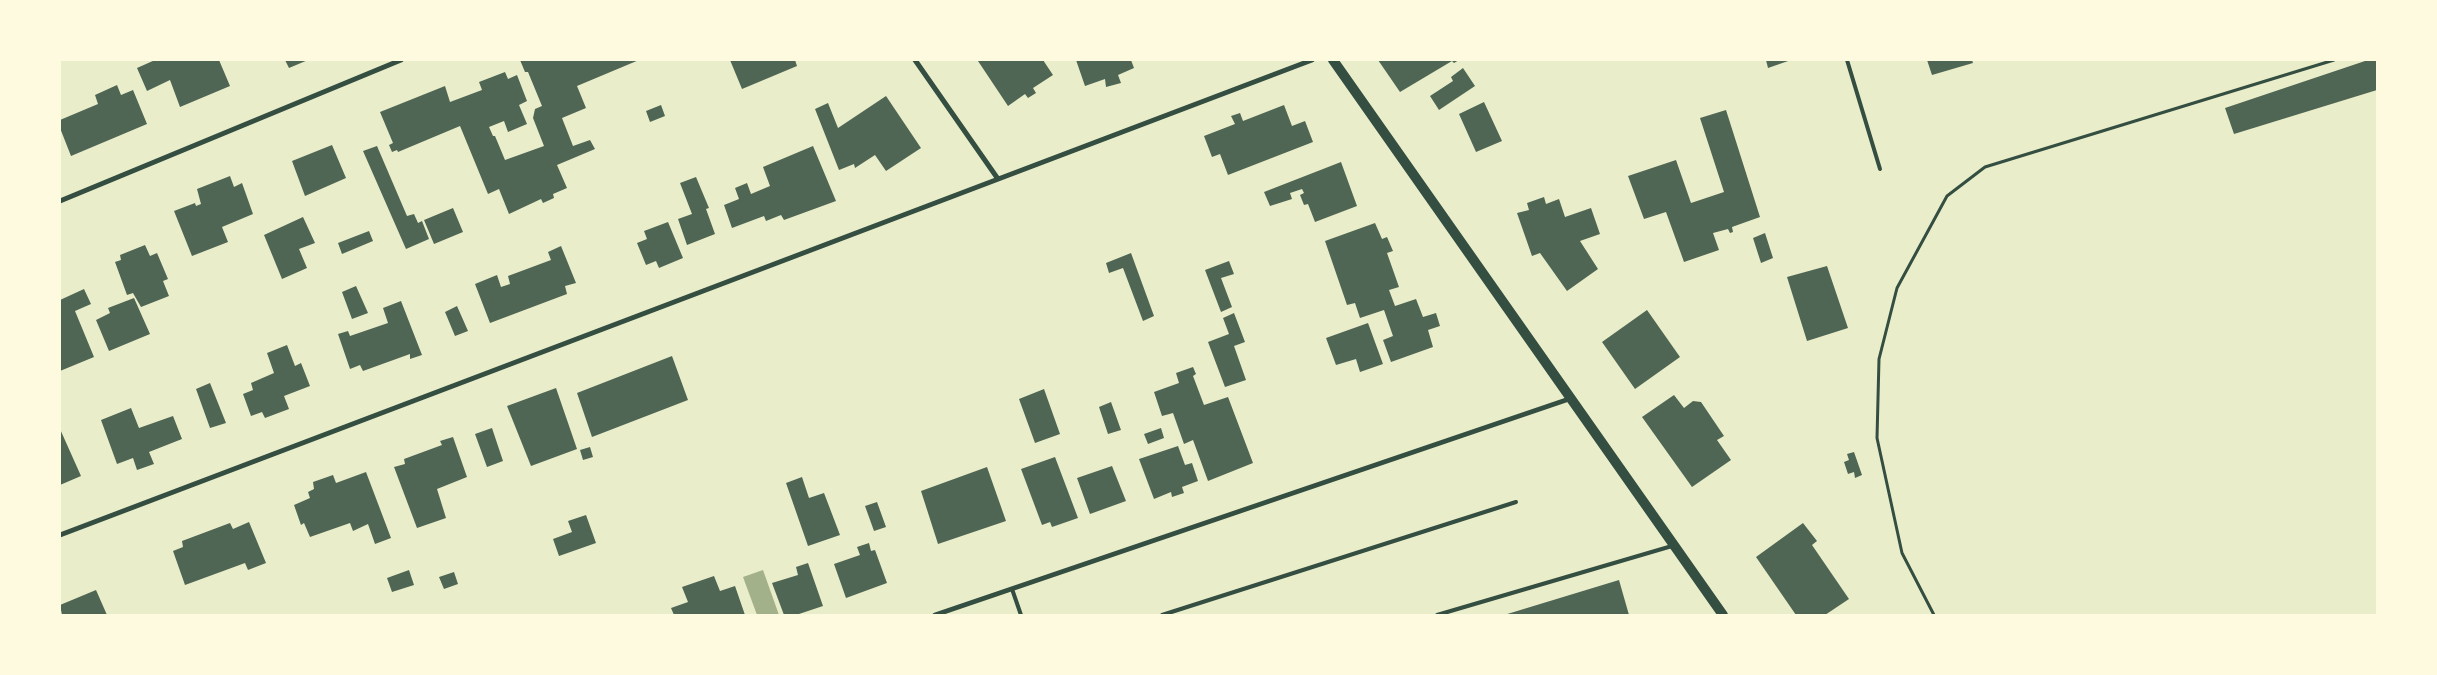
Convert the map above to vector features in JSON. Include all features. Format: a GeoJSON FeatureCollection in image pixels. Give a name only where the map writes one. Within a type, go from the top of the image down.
{"type":"FeatureCollection","features":[{"type":"Feature","properties":{"kind":"main road"},"geometry":{"type":"LineString","coordinates":[[1333,60],[1723,615]]}},
{"type":"Feature","properties":{"kind":"street"},"geometry":{"type":"LineString","coordinates":[[60,201],[401,60]]}},
{"type":"Feature","properties":{"kind":"street"},"geometry":{"type":"LineString","coordinates":[[915,60],[998,179]]}},
{"type":"Feature","properties":{"kind":"street"},"geometry":{"type":"LineString","coordinates":[[60,535],[1312,60]]}},
{"type":"Feature","properties":{"kind":"street"},"geometry":{"type":"LineString","coordinates":[[936,615],[1572,398]]}},
{"type":"Feature","properties":{"kind":"lane"},"geometry":{"type":"LineString","coordinates":[[1848,60],[1880,169]]}},
{"type":"Feature","properties":{"kind":"lane"},"geometry":{"type":"LineString","coordinates":[[1162,615],[1516,502]]}},
{"type":"Feature","properties":{"kind":"lane"},"geometry":{"type":"LineString","coordinates":[[1437,615],[1674,545]]}},
{"type":"Feature","properties":{"kind":"lane"},"geometry":{"type":"LineString","coordinates":[[1012,589],[1021,615]]}},
{"type":"Feature","properties":{"kind":"path"},"geometry":{"type":"LineString","coordinates":[[1934,615],[1902,553],[1878,438],[1879,359],[1897,288],[1947,196],[1985,168],[2003,161],[2334,60]]}},
{"type":"Feature","properties":{"kind":"shaded area"},"geometry":{"type":"Polygon","coordinates":[[[763,570],[779,615],[757,615],[743,577],[763,570]]]}},
{"type":"Feature","properties":{"kind":"building"},"geometry":{"type":"Polygon","coordinates":[[[155,60],[219,60],[230,86],[180,107],[170,80],[147,91],[137,68],[155,60]]]}},
{"type":"Feature","properties":{"kind":"building"},"geometry":{"type":"Polygon","coordinates":[[[285,60],[308,60],[289,68],[285,60]]]}},
{"type":"Feature","properties":{"kind":"building"},"geometry":{"type":"Polygon","coordinates":[[[520,60],[639,60],[577,86],[586,108],[562,118],[573,146],[590,140],[595,149],[557,165],[567,188],[553,194],[554,198],[543,203],[541,199],[509,214],[499,189],[488,194],[460,126],[398,152],[397,150],[392,152],[389,145],[393,143],[380,112],[445,86],[450,102],[482,90],[479,82],[505,72],[508,79],[517,75],[527,101],[519,105],[527,124],[508,132],[504,121],[489,127],[505,160],[544,146],[533,118],[535,109],[542,106],[528,72],[525,72],[520,60]]]}},
{"type":"Feature","properties":{"kind":"building"},"geometry":{"type":"Polygon","coordinates":[[[730,60],[795,60],[797,66],[742,89],[730,60]]]}},
{"type":"Feature","properties":{"kind":"building"},"geometry":{"type":"Polygon","coordinates":[[[1043,60],[1053,75],[1033,88],[1036,93],[1028,98],[1025,94],[1008,106],[978,61],[1043,60]]]}},
{"type":"Feature","properties":{"kind":"building"},"geometry":{"type":"Polygon","coordinates":[[[1076,60],[1131,60],[1134,68],[1118,75],[1121,83],[1106,87],[1105,79],[1085,86],[1076,60]]]}},
{"type":"Feature","properties":{"kind":"building"},"geometry":{"type":"Polygon","coordinates":[[[1378,60],[1459,60],[1454,63],[1452,61],[1400,92],[1378,60]]]}},
{"type":"Feature","properties":{"kind":"building"},"geometry":{"type":"Polygon","coordinates":[[[1766,60],[1791,60],[1768,68],[1766,60]]]}},
{"type":"Feature","properties":{"kind":"building"},"geometry":{"type":"Polygon","coordinates":[[[1927,60],[1972,60],[1973,63],[1932,75],[1927,60]]]}},
{"type":"Feature","properties":{"kind":"building"},"geometry":{"type":"Polygon","coordinates":[[[2368,60],[2377,60],[2377,90],[2234,134],[2225,108],[2368,60]]]}},
{"type":"Feature","properties":{"kind":"building"},"geometry":{"type":"Polygon","coordinates":[[[1463,68],[1475,86],[1439,110],[1430,96],[1453,81],[1451,77],[1463,68]]]}},
{"type":"Feature","properties":{"kind":"building"},"geometry":{"type":"Polygon","coordinates":[[[117,85],[121,95],[133,90],[147,124],[71,156],[60,128],[60,120],[98,104],[95,95],[117,85]]]}},
{"type":"Feature","properties":{"kind":"building"},"geometry":{"type":"Polygon","coordinates":[[[886,96],[921,148],[886,171],[875,155],[855,168],[854,164],[839,170],[815,109],[828,103],[838,128],[886,96]]]}},
{"type":"Feature","properties":{"kind":"building"},"geometry":{"type":"Polygon","coordinates":[[[1484,102],[1502,141],[1476,152],[1459,114],[1484,102]]]}},
{"type":"Feature","properties":{"kind":"building"},"geometry":{"type":"Polygon","coordinates":[[[661,105],[665,116],[650,122],[646,111],[661,105]]]}},
{"type":"Feature","properties":{"kind":"building"},"geometry":{"type":"Polygon","coordinates":[[[1284,105],[1292,126],[1305,121],[1313,142],[1228,175],[1220,154],[1212,157],[1204,136],[1235,124],[1231,116],[1240,113],[1243,121],[1284,105]]]}},
{"type":"Feature","properties":{"kind":"building"},"geometry":{"type":"Polygon","coordinates":[[[1726,110],[1760,217],[1732,227],[1733,232],[1730,233],[1728,229],[1713,233],[1719,250],[1684,262],[1666,212],[1644,219],[1628,176],[1676,160],[1691,203],[1724,192],[1700,118],[1726,110]]]}},
{"type":"Feature","properties":{"kind":"building"},"geometry":{"type":"Polygon","coordinates":[[[332,145],[346,178],[305,196],[292,161],[332,145]]]}},
{"type":"Feature","properties":{"kind":"building"},"geometry":{"type":"Polygon","coordinates":[[[377,146],[407,216],[414,214],[418,223],[422,221],[429,239],[406,249],[363,151],[377,146]]]}},
{"type":"Feature","properties":{"kind":"building"},"geometry":{"type":"Polygon","coordinates":[[[813,146],[836,201],[784,220],[781,215],[766,221],[764,216],[732,228],[724,205],[739,199],[735,188],[747,183],[751,194],[770,186],[763,167],[813,146]]]}},
{"type":"Feature","properties":{"kind":"building"},"geometry":{"type":"Polygon","coordinates":[[[1341,162],[1357,206],[1315,222],[1308,204],[1304,205],[1300,195],[1304,193],[1302,189],[1290,193],[1292,199],[1270,206],[1264,192],[1341,162]]]}},
{"type":"Feature","properties":{"kind":"building"},"geometry":{"type":"Polygon","coordinates":[[[230,176],[234,187],[242,183],[253,214],[222,227],[228,242],[192,256],[174,211],[195,203],[196,206],[201,204],[197,189],[230,176]]]}},
{"type":"Feature","properties":{"kind":"building"},"geometry":{"type":"Polygon","coordinates":[[[696,177],[709,208],[706,209],[715,234],[687,245],[678,219],[692,214],[680,183],[696,177]]]}},
{"type":"Feature","properties":{"kind":"building"},"geometry":{"type":"Polygon","coordinates":[[[1544,197],[1546,204],[1559,199],[1565,217],[1591,208],[1600,234],[1580,241],[1598,269],[1567,291],[1540,253],[1532,256],[1517,213],[1529,210],[1527,203],[1544,197]]]}},
{"type":"Feature","properties":{"kind":"building"},"geometry":{"type":"Polygon","coordinates":[[[453,208],[463,232],[434,244],[424,220],[453,208]]]}},
{"type":"Feature","properties":{"kind":"building"},"geometry":{"type":"Polygon","coordinates":[[[303,217],[315,243],[299,249],[307,268],[282,279],[264,235],[303,217]]]}},
{"type":"Feature","properties":{"kind":"building"},"geometry":{"type":"Polygon","coordinates":[[[668,222],[683,258],[659,268],[656,261],[646,265],[637,243],[647,239],[644,231],[668,222]]]}},
{"type":"Feature","properties":{"kind":"building"},"geometry":{"type":"Polygon","coordinates":[[[1375,223],[1382,239],[1387,237],[1393,251],[1387,253],[1399,287],[1389,290],[1395,306],[1416,299],[1423,317],[1436,313],[1440,326],[1428,330],[1433,347],[1391,362],[1383,340],[1393,336],[1384,310],[1360,318],[1355,303],[1347,305],[1325,241],[1375,223]]]}},
{"type":"Feature","properties":{"kind":"building"},"geometry":{"type":"Polygon","coordinates":[[[369,231],[373,241],[342,254],[338,243],[369,231]]]}},
{"type":"Feature","properties":{"kind":"building"},"geometry":{"type":"Polygon","coordinates":[[[1765,233],[1773,258],[1761,263],[1753,238],[1765,233]]]}},
{"type":"Feature","properties":{"kind":"building"},"geometry":{"type":"Polygon","coordinates":[[[145,245],[150,256],[157,253],[168,279],[163,281],[169,296],[141,307],[133,293],[127,295],[115,262],[121,260],[120,255],[145,245]]]}},
{"type":"Feature","properties":{"kind":"building"},"geometry":{"type":"Polygon","coordinates":[[[561,246],[576,283],[565,286],[567,294],[490,323],[475,284],[497,275],[501,287],[510,284],[508,276],[551,260],[548,252],[561,246]]]}},
{"type":"Feature","properties":{"kind":"building"},"geometry":{"type":"Polygon","coordinates":[[[1131,253],[1154,316],[1143,321],[1123,268],[1109,273],[1106,263],[1131,253]]]}},
{"type":"Feature","properties":{"kind":"building"},"geometry":{"type":"Polygon","coordinates":[[[1229,261],[1234,274],[1221,278],[1232,307],[1221,312],[1205,270],[1229,261]]]}},
{"type":"Feature","properties":{"kind":"building"},"geometry":{"type":"Polygon","coordinates":[[[1827,266],[1848,328],[1807,341],[1787,277],[1827,266]]]}},
{"type":"Feature","properties":{"kind":"building"},"geometry":{"type":"Polygon","coordinates":[[[356,286],[368,313],[352,319],[342,292],[356,286]]]}},
{"type":"Feature","properties":{"kind":"building"},"geometry":{"type":"Polygon","coordinates":[[[84,289],[91,304],[75,311],[94,357],[60,371],[60,300],[84,289]]]}},
{"type":"Feature","properties":{"kind":"building"},"geometry":{"type":"Polygon","coordinates":[[[134,298],[150,334],[109,351],[96,320],[110,313],[108,308],[134,298]]]}},
{"type":"Feature","properties":{"kind":"building"},"geometry":{"type":"Polygon","coordinates":[[[401,301],[422,355],[410,359],[410,354],[363,371],[360,365],[350,369],[338,334],[348,331],[350,336],[388,323],[383,308],[401,301]]]}},
{"type":"Feature","properties":{"kind":"building"},"geometry":{"type":"Polygon","coordinates":[[[457,306],[468,331],[455,336],[445,312],[457,306]]]}},
{"type":"Feature","properties":{"kind":"building"},"geometry":{"type":"Polygon","coordinates":[[[1647,310],[1680,357],[1635,389],[1602,342],[1647,310]]]}},
{"type":"Feature","properties":{"kind":"building"},"geometry":{"type":"Polygon","coordinates":[[[1234,313],[1245,342],[1234,346],[1246,380],[1225,387],[1208,342],[1229,334],[1223,318],[1234,313]]]}},
{"type":"Feature","properties":{"kind":"building"},"geometry":{"type":"Polygon","coordinates":[[[1368,323],[1383,364],[1360,372],[1356,359],[1336,365],[1326,338],[1368,323]]]}},
{"type":"Feature","properties":{"kind":"building"},"geometry":{"type":"Polygon","coordinates":[[[287,345],[295,366],[301,363],[310,386],[284,396],[289,409],[265,418],[262,412],[251,416],[243,394],[253,390],[251,383],[274,373],[267,353],[287,345]]]}},
{"type":"Feature","properties":{"kind":"building"},"geometry":{"type":"Polygon","coordinates":[[[672,356],[688,400],[592,437],[577,393],[672,356]]]}},
{"type":"Feature","properties":{"kind":"building"},"geometry":{"type":"Polygon","coordinates":[[[1193,367],[1196,374],[1193,376],[1204,405],[1228,397],[1253,463],[1208,481],[1193,440],[1184,444],[1173,413],[1162,416],[1154,392],[1179,383],[1176,373],[1193,367]]]}},
{"type":"Feature","properties":{"kind":"building"},"geometry":{"type":"Polygon","coordinates":[[[210,383],[226,423],[210,428],[196,389],[210,383]]]}},
{"type":"Feature","properties":{"kind":"building"},"geometry":{"type":"Polygon","coordinates":[[[556,388],[577,449],[531,466],[507,406],[556,388]]]}},
{"type":"Feature","properties":{"kind":"building"},"geometry":{"type":"Polygon","coordinates":[[[1044,389],[1060,434],[1035,443],[1019,399],[1044,389]]]}},
{"type":"Feature","properties":{"kind":"building"},"geometry":{"type":"Polygon","coordinates":[[[1674,395],[1684,408],[1693,401],[1701,402],[1724,436],[1717,440],[1731,460],[1692,487],[1642,417],[1674,395]]]}},
{"type":"Feature","properties":{"kind":"building"},"geometry":{"type":"Polygon","coordinates":[[[1111,402],[1121,430],[1108,434],[1099,407],[1111,402]]]}},
{"type":"Feature","properties":{"kind":"building"},"geometry":{"type":"Polygon","coordinates":[[[131,408],[139,428],[173,416],[182,439],[149,452],[154,464],[137,470],[133,458],[117,464],[101,420],[131,408]]]}},
{"type":"Feature","properties":{"kind":"building"},"geometry":{"type":"Polygon","coordinates":[[[492,428],[503,461],[487,467],[475,434],[492,428]]]}},
{"type":"Feature","properties":{"kind":"building"},"geometry":{"type":"Polygon","coordinates":[[[1161,428],[1164,438],[1148,444],[1144,434],[1161,428]]]}},
{"type":"Feature","properties":{"kind":"building"},"geometry":{"type":"Polygon","coordinates":[[[60,429],[81,476],[60,485],[60,429]]]}},
{"type":"Feature","properties":{"kind":"building"},"geometry":{"type":"Polygon","coordinates":[[[453,437],[467,477],[437,489],[446,518],[417,528],[394,467],[405,464],[404,459],[442,445],[440,441],[453,437]]]}},
{"type":"Feature","properties":{"kind":"building"},"geometry":{"type":"Polygon","coordinates":[[[1178,446],[1185,465],[1192,463],[1198,481],[1182,487],[1184,493],[1172,497],[1171,492],[1154,499],[1139,459],[1178,446]]]}},
{"type":"Feature","properties":{"kind":"building"},"geometry":{"type":"Polygon","coordinates":[[[590,447],[593,457],[583,460],[580,450],[590,447]]]}},
{"type":"Feature","properties":{"kind":"building"},"geometry":{"type":"Polygon","coordinates":[[[1854,452],[1862,475],[1855,478],[1854,472],[1848,474],[1844,462],[1849,460],[1847,454],[1854,452]]]}},
{"type":"Feature","properties":{"kind":"building"},"geometry":{"type":"Polygon","coordinates":[[[1055,457],[1078,518],[1052,527],[1050,522],[1042,525],[1021,469],[1055,457]]]}},
{"type":"Feature","properties":{"kind":"building"},"geometry":{"type":"Polygon","coordinates":[[[1112,466],[1126,501],[1090,514],[1077,478],[1112,466]]]}},
{"type":"Feature","properties":{"kind":"building"},"geometry":{"type":"Polygon","coordinates":[[[987,467],[1006,521],[938,544],[921,491],[987,467]]]}},
{"type":"Feature","properties":{"kind":"building"},"geometry":{"type":"Polygon","coordinates":[[[366,472],[391,538],[375,544],[368,524],[353,531],[350,523],[310,537],[304,523],[301,525],[294,505],[310,498],[308,492],[314,489],[313,482],[333,475],[336,483],[366,472]]]}},
{"type":"Feature","properties":{"kind":"building"},"geometry":{"type":"Polygon","coordinates":[[[802,477],[809,498],[824,493],[840,535],[808,546],[786,483],[802,477]]]}},
{"type":"Feature","properties":{"kind":"building"},"geometry":{"type":"Polygon","coordinates":[[[877,502],[886,527],[874,531],[865,506],[877,502]]]}},
{"type":"Feature","properties":{"kind":"building"},"geometry":{"type":"Polygon","coordinates":[[[586,515],[596,543],[559,556],[553,539],[572,532],[568,521],[586,515]]]}},
{"type":"Feature","properties":{"kind":"building"},"geometry":{"type":"Polygon","coordinates":[[[249,522],[266,563],[248,570],[245,563],[185,585],[173,551],[183,547],[182,541],[230,523],[233,529],[249,522]]]}},
{"type":"Feature","properties":{"kind":"building"},"geometry":{"type":"Polygon","coordinates":[[[1803,523],[1817,541],[1812,545],[1849,599],[1825,615],[1796,615],[1756,557],[1803,523]]]}},
{"type":"Feature","properties":{"kind":"building"},"geometry":{"type":"Polygon","coordinates":[[[869,543],[871,551],[875,550],[887,583],[846,598],[834,564],[860,555],[857,547],[869,543]]]}},
{"type":"Feature","properties":{"kind":"building"},"geometry":{"type":"Polygon","coordinates":[[[808,563],[823,606],[796,615],[784,615],[772,583],[798,575],[796,567],[808,563]]]}},
{"type":"Feature","properties":{"kind":"building"},"geometry":{"type":"Polygon","coordinates":[[[409,570],[414,585],[392,592],[387,578],[409,570]]]}},
{"type":"Feature","properties":{"kind":"building"},"geometry":{"type":"Polygon","coordinates":[[[454,572],[458,584],[444,589],[439,577],[454,572]]]}},
{"type":"Feature","properties":{"kind":"building"},"geometry":{"type":"Polygon","coordinates":[[[714,576],[720,591],[735,586],[745,615],[674,615],[671,608],[688,602],[682,587],[714,576]]]}},
{"type":"Feature","properties":{"kind":"building"},"geometry":{"type":"Polygon","coordinates":[[[1619,580],[1629,615],[1504,615],[1619,580]]]}},
{"type":"Feature","properties":{"kind":"building"},"geometry":{"type":"Polygon","coordinates":[[[96,590],[107,615],[62,615],[60,605],[96,590]]]}}]}
